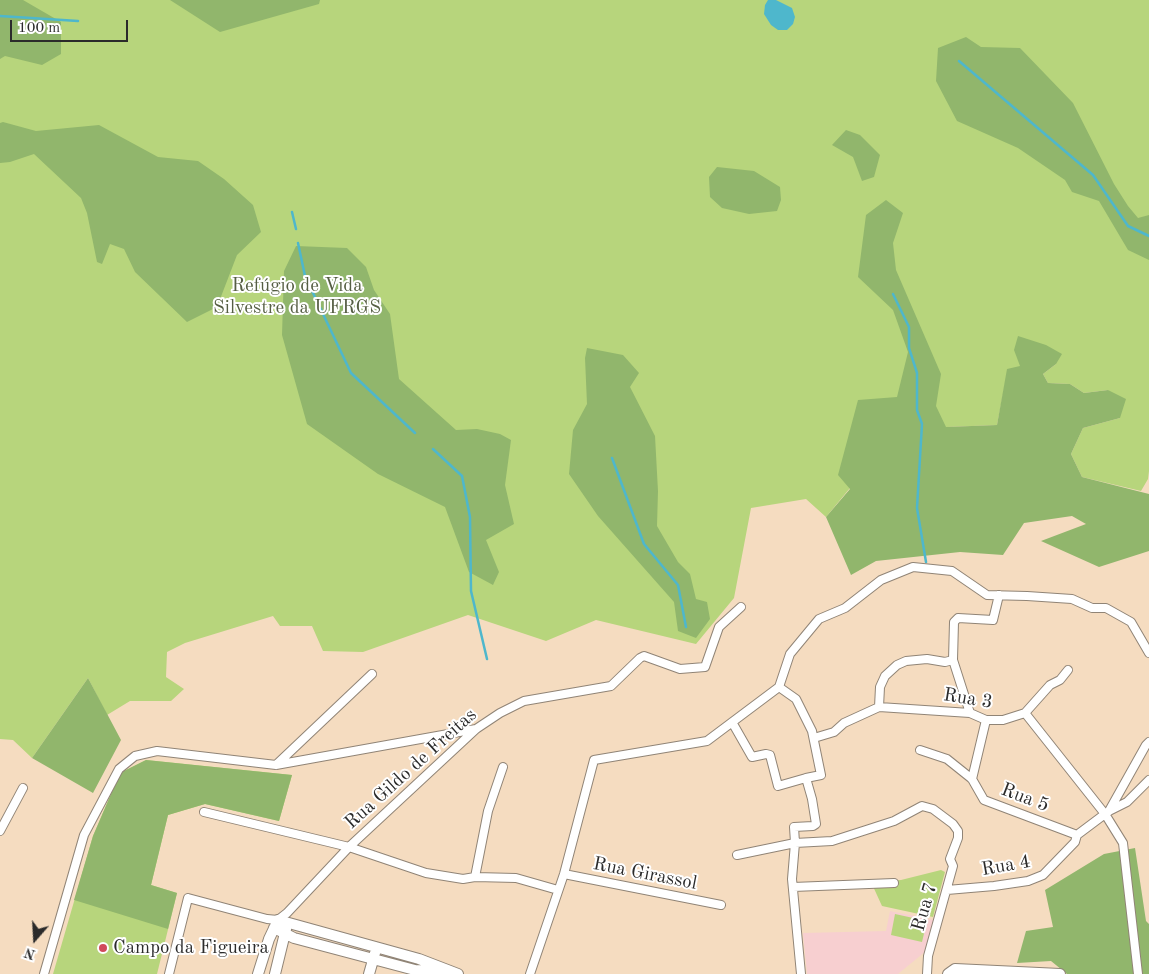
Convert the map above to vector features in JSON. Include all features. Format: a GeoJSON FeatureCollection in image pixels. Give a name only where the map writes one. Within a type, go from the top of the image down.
{"type":"FeatureCollection","features":[{"type":"Feature","properties":{"kind":"street"},"geometry":{"type":"LineString","coordinates":[[530,974],[564,874],[594,760],[707,741],[779,687],[790,654],[819,618],[845,608],[881,580],[913,567],[952,571],[987,595],[1072,599],[1092,608],[1106,608],[1131,622],[1149,653]]}},
{"type":"Feature","properties":{"kind":"street"},"geometry":{"type":"LineString","coordinates":[[970,713],[952,660],[955,620],[958,618],[993,620],[999,595]]}},
{"type":"Feature","properties":{"kind":"street","name":"Rua Gildo de Freitas"},"geometry":{"type":"LineString","coordinates":[[278,921],[349,847],[476,729],[500,713],[524,701],[612,686],[644,656],[680,669],[704,667],[719,627],[741,607]]}},
{"type":"Feature","properties":{"kind":"street"},"geometry":{"type":"LineString","coordinates":[[879,708],[880,687],[886,676],[897,665],[906,661],[927,659],[945,662],[952,660]]}},
{"type":"Feature","properties":{"kind":"street"},"geometry":{"type":"LineString","coordinates":[[1068,670],[1060,680],[1050,685],[1025,713],[1107,813],[1123,844],[1138,974]]}},
{"type":"Feature","properties":{"kind":"street"},"geometry":{"type":"LineString","coordinates":[[276,765],[372,674]]}},
{"type":"Feature","properties":{"kind":"street"},"geometry":{"type":"LineString","coordinates":[[732,722],[752,757],[770,755],[778,786],[821,775],[812,730],[796,699],[779,687]]}},
{"type":"Feature","properties":{"kind":"street","name":"Rua 3"},"geometry":{"type":"LineString","coordinates":[[814,738],[834,732],[844,723],[879,708],[970,713],[986,720],[1003,720],[1025,713]]}},
{"type":"Feature","properties":{"kind":"street"},"geometry":{"type":"LineString","coordinates":[[920,750],[946,759],[972,779],[986,720]]}},
{"type":"Feature","properties":{"kind":"street"},"geometry":{"type":"LineString","coordinates":[[44,974],[84,834],[119,769],[135,756],[156,751],[276,765],[476,729]]}},
{"type":"Feature","properties":{"kind":"street"},"geometry":{"type":"LineString","coordinates":[[1107,813],[1146,744],[1149,742]]}},
{"type":"Feature","properties":{"kind":"street"},"geometry":{"type":"LineString","coordinates":[[475,877],[488,811],[503,766]]}},
{"type":"Feature","properties":{"kind":"street"},"geometry":{"type":"LineString","coordinates":[[801,974],[793,887],[794,827],[813,826],[816,824],[806,778]]}},
{"type":"Feature","properties":{"kind":"street","name":"Rua 5"},"geometry":{"type":"LineString","coordinates":[[972,779],[984,800],[1078,835]]}},
{"type":"Feature","properties":{"kind":"street","name":"Rua 4"},"geometry":{"type":"LineString","coordinates":[[946,890],[994,886],[1044,875],[1075,842],[1078,835],[1107,813],[1127,802],[1149,780]]}},
{"type":"Feature","properties":{"kind":"street"},"geometry":{"type":"LineString","coordinates":[[0,831],[23,788]]}},
{"type":"Feature","properties":{"kind":"street","name":"Rua 7"},"geometry":{"type":"LineString","coordinates":[[795,843],[832,841],[894,821],[916,808],[928,806],[953,824],[958,831],[958,838],[950,858],[953,866],[928,956],[928,974]]}},
{"type":"Feature","properties":{"kind":"street"},"geometry":{"type":"LineString","coordinates":[[204,812],[349,847],[426,873],[463,879],[475,877],[516,878],[558,890]]}},
{"type":"Feature","properties":{"kind":"street"},"geometry":{"type":"LineString","coordinates":[[736,855],[795,843]]}},
{"type":"Feature","properties":{"kind":"street","name":"Rua Girassol"},"geometry":{"type":"LineString","coordinates":[[564,874],[721,905]]}},
{"type":"Feature","properties":{"kind":"street"},"geometry":{"type":"LineString","coordinates":[[793,887],[894,883]]}},
{"type":"Feature","properties":{"kind":"street"},"geometry":{"type":"LineString","coordinates":[[169,974],[188,898],[419,959],[453,973]]}},
{"type":"Feature","properties":{"kind":"street"},"geometry":{"type":"LineString","coordinates":[[275,974],[285,934],[278,921]]}},
{"type":"Feature","properties":{"kind":"street"},"geometry":{"type":"LineString","coordinates":[[258,974],[269,939],[278,921]]}},
{"type":"Feature","properties":{"kind":"street"},"geometry":{"type":"LineString","coordinates":[[285,934],[415,970],[453,973]]}},
{"type":"Feature","properties":{"kind":"street"},"geometry":{"type":"LineString","coordinates":[[369,974],[376,948]]}},
{"type":"Feature","properties":{"kind":"street"},"geometry":{"type":"LineString","coordinates":[[948,974],[956,970],[1060,974]]}},
{"type":"Feature","properties":{"kind":"shaded area"},"geometry":{"type":"Polygon","coordinates":[[[890,911],[934,920],[926,951],[898,974],[807,974],[803,933],[886,931],[890,911]]]}},
{"type":"Feature","properties":{"kind":"green space","name":"Refúgio de Vida Silvestre da UFRGS"},"geometry":{"type":"Polygon","coordinates":[[[0,0],[1149,0],[1148,479],[1141,491],[1082,477],[1071,454],[1083,428],[1120,418],[1108,390],[1084,393],[1070,384],[1048,383],[1043,374],[1056,364],[1005,384],[997,425],[947,427],[850,488],[826,517],[806,499],[751,508],[734,598],[696,644],[596,620],[546,641],[468,615],[363,652],[323,651],[312,626],[280,626],[273,616],[185,643],[167,652],[166,677],[184,689],[171,701],[130,701],[107,715],[88,678],[32,758],[13,740],[0,739],[0,0]]]}},
{"type":"Feature","properties":{"kind":"green space"},"geometry":{"type":"Polygon","coordinates":[[[0,0],[23,0],[61,22],[61,54],[42,65],[5,56],[0,59],[0,0]]]}},
{"type":"Feature","properties":{"kind":"green space"},"geometry":{"type":"Polygon","coordinates":[[[170,0],[320,0],[319,4],[220,32],[170,0]]]}},
{"type":"Feature","properties":{"kind":"green space"},"geometry":{"type":"Polygon","coordinates":[[[966,37],[981,47],[1020,48],[1073,103],[1114,184],[1128,206],[1138,218],[1149,215],[1149,260],[1128,250],[1099,201],[1072,192],[1065,180],[1018,148],[957,121],[936,81],[938,48],[966,37]]]}},
{"type":"Feature","properties":{"kind":"green space"},"geometry":{"type":"Polygon","coordinates":[[[3,122],[36,131],[99,125],[158,157],[198,161],[224,179],[253,205],[261,232],[237,255],[217,307],[187,322],[135,272],[124,249],[110,244],[102,264],[97,262],[87,213],[81,198],[34,154],[10,162],[0,163],[0,123],[3,122]]]}},
{"type":"Feature","properties":{"kind":"green space"},"geometry":{"type":"Polygon","coordinates":[[[846,130],[860,135],[880,155],[874,177],[862,181],[853,157],[832,145],[846,130]]]}},
{"type":"Feature","properties":{"kind":"green space"},"geometry":{"type":"Polygon","coordinates":[[[717,167],[754,171],[780,187],[781,200],[777,211],[749,214],[722,208],[710,197],[709,177],[717,167]]]}},
{"type":"Feature","properties":{"kind":"green space"},"geometry":{"type":"Polygon","coordinates":[[[886,200],[903,213],[893,243],[896,270],[941,374],[936,406],[946,427],[997,425],[1007,369],[1020,366],[1014,350],[1018,336],[1046,345],[1062,354],[1056,364],[1043,374],[1048,383],[1070,384],[1084,393],[1108,390],[1126,399],[1120,418],[1083,428],[1071,454],[1082,477],[1149,494],[1149,551],[1099,567],[1041,541],[1086,524],[1072,516],[1024,523],[1003,555],[960,552],[876,561],[851,575],[826,517],[850,489],[838,475],[858,400],[897,397],[908,352],[893,310],[858,277],[866,215],[886,200]]]}},
{"type":"Feature","properties":{"kind":"green space"},"geometry":{"type":"Polygon","coordinates":[[[296,246],[347,248],[366,267],[374,290],[390,314],[399,379],[456,430],[477,429],[500,434],[511,440],[505,485],[514,524],[486,540],[499,572],[493,585],[469,572],[445,507],[378,474],[307,424],[282,335],[284,271],[296,246]]]}},
{"type":"Feature","properties":{"kind":"green space"},"geometry":{"type":"Polygon","coordinates":[[[587,348],[623,355],[639,373],[630,387],[655,436],[658,491],[657,526],[678,562],[690,574],[696,599],[707,602],[710,619],[696,638],[678,631],[674,602],[598,516],[569,474],[573,430],[587,404],[585,358],[587,348]]]}},
{"type":"Feature","properties":{"kind":"green space"},"geometry":{"type":"Polygon","coordinates":[[[88,678],[121,740],[93,793],[32,758],[88,678]]]}},
{"type":"Feature","properties":{"kind":"green space"},"geometry":{"type":"Polygon","coordinates":[[[146,760],[292,775],[279,821],[205,804],[168,815],[151,885],[177,893],[157,974],[53,974],[93,836],[120,773],[146,760]]]}},
{"type":"Feature","properties":{"kind":"green space"},"geometry":{"type":"Polygon","coordinates":[[[146,760],[292,775],[279,821],[205,804],[168,815],[151,885],[177,893],[168,929],[74,900],[93,836],[120,773],[146,760]]]}},
{"type":"Feature","properties":{"kind":"green space"},"geometry":{"type":"Polygon","coordinates":[[[1135,848],[1146,921],[1149,924],[1149,974],[1067,974],[1051,961],[1017,963],[1026,931],[1053,927],[1045,890],[1104,854],[1135,848]]]}},
{"type":"Feature","properties":{"kind":"green space"},"geometry":{"type":"Polygon","coordinates":[[[941,870],[945,872],[933,917],[882,906],[871,882],[901,880],[941,870]]]}},
{"type":"Feature","properties":{"kind":"green space"},"geometry":{"type":"Polygon","coordinates":[[[895,914],[927,921],[922,942],[891,935],[895,914]]]}},
{"type":"Feature","properties":{"kind":"water"},"geometry":{"type":"Polygon","coordinates":[[[768,0],[776,0],[792,8],[795,17],[793,24],[787,30],[778,30],[771,25],[764,14],[765,5],[768,0]]]}},
{"type":"Feature","properties":{"kind":"waterway"},"geometry":{"type":"LineString","coordinates":[[0,16],[78,21]]}},
{"type":"Feature","properties":{"kind":"waterway"},"geometry":{"type":"LineString","coordinates":[[959,61],[1093,175],[1128,226],[1149,236]]}},
{"type":"Feature","properties":{"kind":"waterway"},"geometry":{"type":"LineString","coordinates":[[292,212],[296,229]]}},
{"type":"Feature","properties":{"kind":"waterway"},"geometry":{"type":"LineString","coordinates":[[298,243],[305,276],[351,373],[415,433]]}},
{"type":"Feature","properties":{"kind":"waterway"},"geometry":{"type":"LineString","coordinates":[[893,294],[909,327],[909,348],[917,373],[917,410],[922,424],[917,508],[926,562]]}},
{"type":"Feature","properties":{"kind":"waterway"},"geometry":{"type":"LineString","coordinates":[[433,449],[462,476],[470,517],[471,591],[487,659]]}},
{"type":"Feature","properties":{"kind":"waterway"},"geometry":{"type":"LineString","coordinates":[[612,458],[644,544],[678,585],[686,627]]}},
{"type":"Feature","properties":{"kind":"place","name":"Campo da Figueira"},"geometry":{"type":"Point","coordinates":[103,948]}}]}
